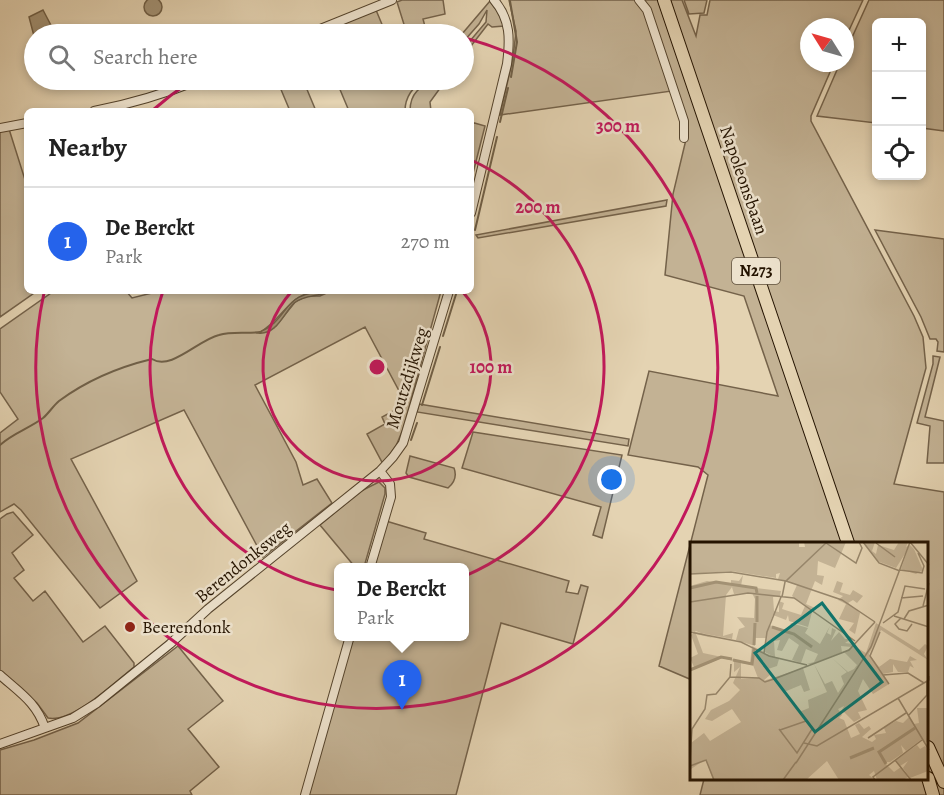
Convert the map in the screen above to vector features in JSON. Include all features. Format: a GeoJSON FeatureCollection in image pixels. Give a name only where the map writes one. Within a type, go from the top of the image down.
{"type":"FeatureCollection","features":[{"type":"Feature","properties":{"kind":"main road","name":"Napoleonsbaan"},"geometry":{"type":"LineString","coordinates":[[664,0],[848,542]]}},
{"type":"Feature","properties":{"kind":"main road"},"geometry":{"type":"LineString","coordinates":[[929,751],[944,782]]}},
{"type":"Feature","properties":{"kind":"main road"},"geometry":{"type":"LineString","coordinates":[[928,780],[933,795]]}},
{"type":"Feature","properties":{"kind":"street"},"geometry":{"type":"LineString","coordinates":[[333,24],[392,0]]}},
{"type":"Feature","properties":{"kind":"street"},"geometry":{"type":"LineString","coordinates":[[639,0],[647,10],[684,121],[684,138]]}},
{"type":"Feature","properties":{"kind":"street"},"geometry":{"type":"LineString","coordinates":[[474,201],[507,64],[509,32],[507,20],[498,1]]}},
{"type":"Feature","properties":{"kind":"street"},"geometry":{"type":"LineString","coordinates":[[107,108],[152,98],[173,90]]}},
{"type":"Feature","properties":{"kind":"street"},"geometry":{"type":"LineString","coordinates":[[0,128],[24,124]]}},
{"type":"Feature","properties":{"kind":"street","name":"Moutzdijkweg"},"geometry":{"type":"LineString","coordinates":[[380,471],[403,442],[448,294]]}},
{"type":"Feature","properties":{"kind":"street"},"geometry":{"type":"LineString","coordinates":[[371,563],[391,497],[390,484],[380,471]]}},
{"type":"Feature","properties":{"kind":"street","name":"Berendonksweg"},"geometry":{"type":"LineString","coordinates":[[0,744],[73,718],[97,703],[170,644],[208,609],[380,471]]}},
{"type":"Feature","properties":{"kind":"street"},"geometry":{"type":"LineString","coordinates":[[305,795],[349,641]]}},
{"type":"Feature","properties":{"kind":"street"},"geometry":{"type":"LineString","coordinates":[[0,675],[34,705],[40,713],[45,728]]}},
{"type":"Feature","properties":{"kind":"shaded area"},"geometry":{"type":"Polygon","coordinates":[[[150,-1],[156,-1],[161,4],[159,13],[153,16],[147,13],[144,7],[150,-1]]]}},
{"type":"Feature","properties":{"kind":"shaded area"},"geometry":{"type":"Polygon","coordinates":[[[443,0],[445,14],[423,19],[424,24],[404,24],[397,2],[443,0]]]}},
{"type":"Feature","properties":{"kind":"shaded area"},"geometry":{"type":"Polygon","coordinates":[[[509,0],[637,0],[645,11],[672,91],[500,115],[513,58],[516,31],[509,0]]]}},
{"type":"Feature","properties":{"kind":"shaded area"},"geometry":{"type":"Polygon","coordinates":[[[641,0],[658,0],[843,542],[691,542],[708,475],[698,467],[628,455],[649,371],[778,396],[744,296],[665,275],[673,194],[688,131],[641,0]]]}},
{"type":"Feature","properties":{"kind":"shaded area"},"geometry":{"type":"Polygon","coordinates":[[[667,0],[682,0],[696,36],[700,15],[707,15],[710,0],[863,0],[854,20],[800,18],[800,72],[830,72],[811,116],[811,121],[923,337],[926,368],[894,484],[944,492],[944,795],[700,795],[704,780],[929,780],[929,542],[852,542],[667,0]]]}},
{"type":"Feature","properties":{"kind":"shaded area"},"geometry":{"type":"Polygon","coordinates":[[[684,0],[707,0],[704,13],[689,14],[684,0]]]}},
{"type":"Feature","properties":{"kind":"shaded area"},"geometry":{"type":"Polygon","coordinates":[[[869,0],[944,0],[944,131],[926,129],[926,18],[872,18],[872,123],[817,116],[836,72],[854,72],[854,33],[869,0]]]}},
{"type":"Feature","properties":{"kind":"shaded area"},"geometry":{"type":"Polygon","coordinates":[[[490,1],[504,26],[492,27],[488,24],[474,42],[474,36],[486,22],[487,10],[474,30],[474,24],[470,24],[490,1]]]}},
{"type":"Feature","properties":{"kind":"shaded area"},"geometry":{"type":"Polygon","coordinates":[[[43,10],[50,24],[31,24],[29,17],[43,10]]]}},
{"type":"Feature","properties":{"kind":"shaded area"},"geometry":{"type":"Polygon","coordinates":[[[376,10],[382,24],[342,24],[376,10]]]}},
{"type":"Feature","properties":{"kind":"shaded area"},"geometry":{"type":"Polygon","coordinates":[[[281,90],[307,90],[315,108],[289,108],[281,90]]]}},
{"type":"Feature","properties":{"kind":"shaded area"},"geometry":{"type":"Polygon","coordinates":[[[340,90],[412,90],[405,108],[348,108],[340,90]]]}},
{"type":"Feature","properties":{"kind":"shaded area"},"geometry":{"type":"Polygon","coordinates":[[[439,90],[430,102],[431,108],[410,108],[417,91],[439,90]]]}},
{"type":"Feature","properties":{"kind":"shaded area"},"geometry":{"type":"Polygon","coordinates":[[[474,123],[485,126],[474,169],[474,123]]]}},
{"type":"Feature","properties":{"kind":"shaded area"},"geometry":{"type":"Polygon","coordinates":[[[9,129],[24,176],[24,294],[33,294],[0,317],[0,131],[9,129]]]}},
{"type":"Feature","properties":{"kind":"shaded area"},"geometry":{"type":"Polygon","coordinates":[[[667,200],[666,206],[478,238],[476,235],[667,200]]]}},
{"type":"Feature","properties":{"kind":"shaded area"},"geometry":{"type":"Polygon","coordinates":[[[875,230],[944,239],[944,352],[937,351],[936,339],[930,339],[921,317],[875,230]]]}},
{"type":"Feature","properties":{"kind":"shaded area"},"geometry":{"type":"Polygon","coordinates":[[[50,294],[129,294],[132,298],[148,294],[306,294],[292,302],[275,321],[259,333],[276,326],[296,301],[307,296],[440,294],[403,429],[396,446],[383,464],[367,434],[385,424],[382,417],[406,404],[365,327],[255,385],[296,462],[303,485],[317,479],[332,503],[263,557],[184,410],[71,459],[137,581],[100,608],[21,510],[14,504],[0,512],[0,433],[18,419],[0,392],[0,329],[50,294]]]}},
{"type":"Feature","properties":{"kind":"shaded area"},"geometry":{"type":"Polygon","coordinates":[[[322,294],[298,300],[275,327],[265,333],[258,333],[269,327],[294,300],[303,295],[322,294]]]}},
{"type":"Feature","properties":{"kind":"shaded area"},"geometry":{"type":"Polygon","coordinates":[[[933,356],[940,357],[925,417],[944,421],[944,463],[927,463],[930,426],[917,423],[933,364],[933,356]]]}},
{"type":"Feature","properties":{"kind":"shaded area"},"geometry":{"type":"Polygon","coordinates":[[[419,404],[629,439],[628,446],[417,412],[419,404]]]}},
{"type":"Feature","properties":{"kind":"shaded area"},"geometry":{"type":"Polygon","coordinates":[[[473,432],[622,455],[602,538],[593,535],[601,507],[462,468],[473,432]]]}},
{"type":"Feature","properties":{"kind":"shaded area"},"geometry":{"type":"Polygon","coordinates":[[[410,456],[454,468],[455,477],[452,484],[448,488],[409,477],[406,473],[410,456]]]}},
{"type":"Feature","properties":{"kind":"shaded area"},"geometry":{"type":"Polygon","coordinates":[[[379,482],[385,488],[385,494],[365,563],[352,563],[320,525],[361,491],[379,482]]]}},
{"type":"Feature","properties":{"kind":"shaded area"},"geometry":{"type":"Polygon","coordinates":[[[13,512],[33,535],[12,553],[24,570],[14,578],[33,601],[45,591],[83,642],[105,626],[134,663],[134,667],[93,700],[58,718],[48,718],[37,703],[0,671],[0,519],[13,512]]]}},
{"type":"Feature","properties":{"kind":"shaded area"},"geometry":{"type":"Polygon","coordinates":[[[386,521],[426,533],[424,539],[569,581],[566,592],[578,594],[581,585],[588,587],[573,644],[501,623],[456,795],[304,795],[351,641],[469,641],[469,563],[374,563],[386,521]]]}},
{"type":"Feature","properties":{"kind":"shaded area"},"geometry":{"type":"Polygon","coordinates":[[[690,545],[690,679],[659,666],[690,545]]]}},
{"type":"Feature","properties":{"kind":"shaded area"},"geometry":{"type":"Polygon","coordinates":[[[178,646],[223,701],[188,729],[219,767],[190,791],[192,795],[0,795],[0,750],[78,723],[178,646]]]}},
{"type":"Feature","properties":{"kind":"waterway"},"geometry":{"type":"LineString","coordinates":[[510,1],[517,42],[511,77]]}},
{"type":"Feature","properties":{"kind":"waterway"},"geometry":{"type":"LineString","coordinates":[[500,122],[508,88]]}},
{"type":"Feature","properties":{"kind":"waterway"},"geometry":{"type":"LineString","coordinates":[[475,230],[497,137]]}},
{"type":"Feature","properties":{"kind":"waterway"},"geometry":{"type":"LineString","coordinates":[[443,336],[456,294]]}},
{"type":"Feature","properties":{"kind":"waterway"},"geometry":{"type":"LineString","coordinates":[[0,445],[43,418],[69,394],[103,376],[152,359],[159,362],[168,361],[219,335],[261,332]]}},
{"type":"Feature","properties":{"kind":"waterway"},"geometry":{"type":"LineString","coordinates":[[422,405],[440,347]]}},
{"type":"Feature","properties":{"kind":"waterway"},"geometry":{"type":"LineString","coordinates":[[411,440],[417,423]]}},
{"type":"Feature","properties":{"kind":"place","name":"Beerendonk"},"geometry":{"type":"Point","coordinates":[130,627]}},
{"type":"Feature","properties":{"kind":"place","name":"De Berckt"},"geometry":{"type":"Point","coordinates":[402,710]}}]}
